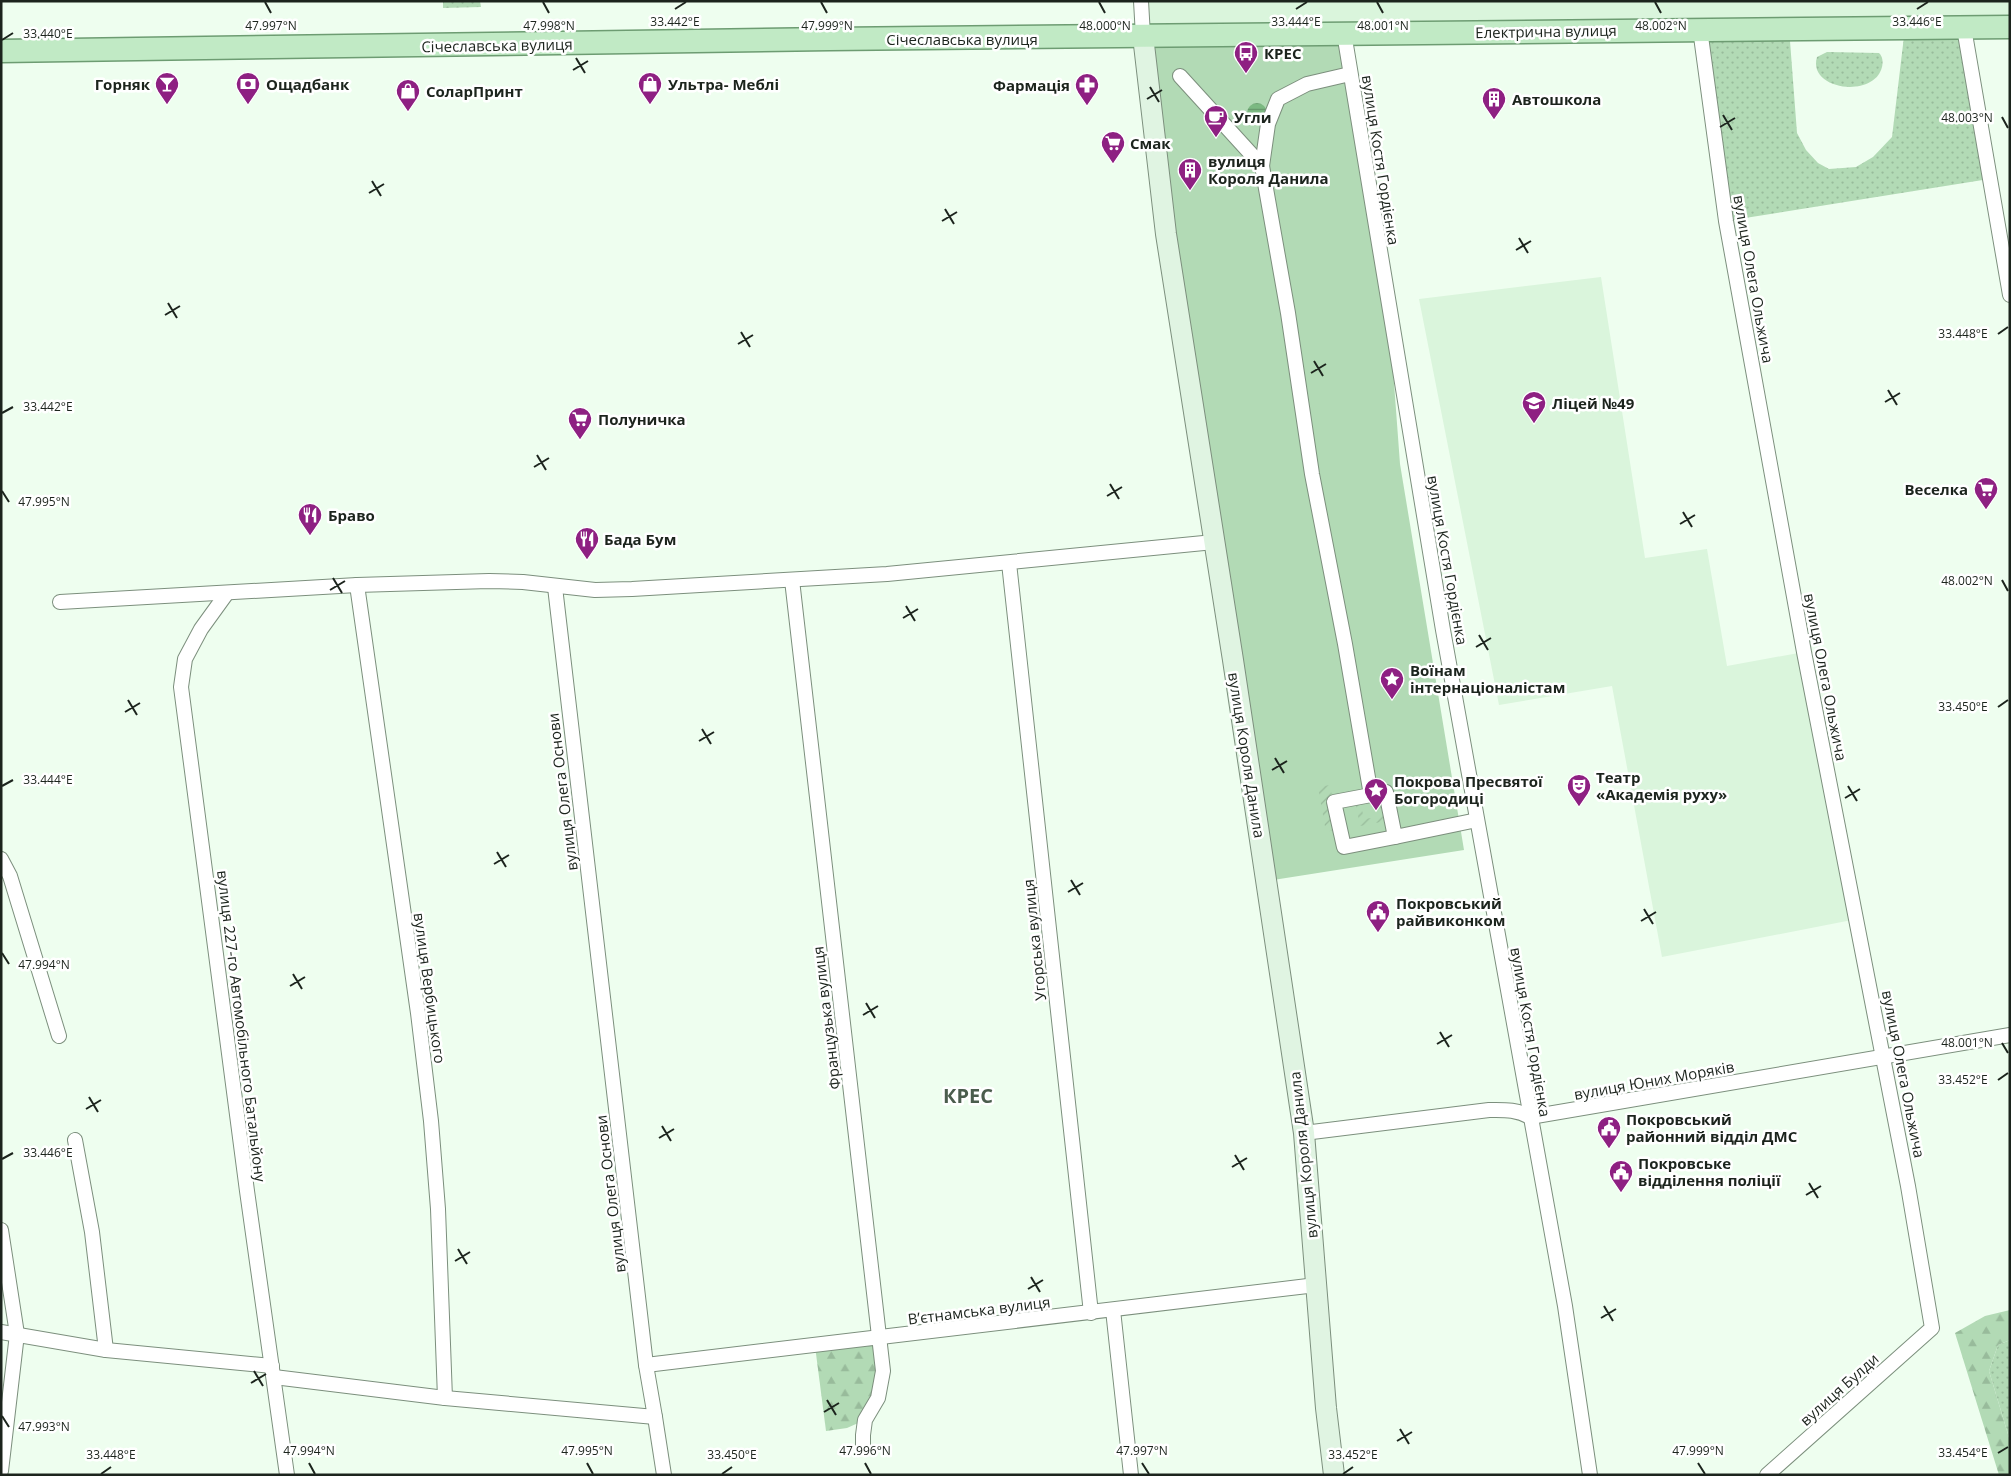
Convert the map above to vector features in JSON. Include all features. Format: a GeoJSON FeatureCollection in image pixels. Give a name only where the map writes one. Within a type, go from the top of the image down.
{"type":"FeatureCollection","features":[{"type":"Feature","properties":{"kind":"main road","name":"Електрична вулиця"},"geometry":{"type":"LineString","coordinates":[[1143,36],[2010,27]]}},
{"type":"Feature","properties":{"kind":"main road","name":"Січеславська вулиця"},"geometry":{"type":"LineString","coordinates":[[1,51],[1143,36]]}},
{"type":"Feature","properties":{"kind":"main road","name":"вулиця Короля Данила"},"geometry":{"type":"LineString","coordinates":[[1143,36],[1166,234],[1304,1132],[1326,1408],[1334,1475]]}},
{"type":"Feature","properties":{"kind":"street"},"geometry":{"type":"LineString","coordinates":[[1141,1],[1143,36]]}},
{"type":"Feature","properties":{"kind":"street"},"geometry":{"type":"LineString","coordinates":[[1964,28],[2010,295]]}},
{"type":"Feature","properties":{"kind":"street","name":"вулиця Олега Ольжича"},"geometry":{"type":"LineString","coordinates":[[1700,29],[1726,221],[1806,661],[1884,1056],[1932,1328]]}},
{"type":"Feature","properties":{"kind":"street","name":"вулиця Костя Гордієнка"},"geometry":{"type":"LineString","coordinates":[[1344,34],[1441,621],[1565,1306],[1590,1475]]}},
{"type":"Feature","properties":{"kind":"street"},"geometry":{"type":"LineString","coordinates":[[1350,74],[1307,84],[1278,98],[1268,124],[1262,166],[1288,313],[1312,474],[1345,644],[1371,795]]}},
{"type":"Feature","properties":{"kind":"street"},"geometry":{"type":"LineString","coordinates":[[1180,76],[1262,166]]}},
{"type":"Feature","properties":{"kind":"street"},"geometry":{"type":"LineString","coordinates":[[60,602],[357,585],[489,581],[523,582],[595,590],[632,589],[887,574],[1214,542]]}},
{"type":"Feature","properties":{"kind":"street","name":"Угорська вулиця"},"geometry":{"type":"LineString","coordinates":[[1009,563],[1091,1313]]}},
{"type":"Feature","properties":{"kind":"street","name":"Французька вулиця"},"geometry":{"type":"LineString","coordinates":[[792,580],[883,1371],[878,1398],[865,1420],[862,1436],[863,1448]]}},
{"type":"Feature","properties":{"kind":"street","name":"вулиця Вербицького"},"geometry":{"type":"LineString","coordinates":[[357,585],[418,1013],[431,1122],[438,1208],[445,1398]]}},
{"type":"Feature","properties":{"kind":"street","name":"вулиця Олега Основи"},"geometry":{"type":"LineString","coordinates":[[554,586],[646,1366],[664,1475]]}},
{"type":"Feature","properties":{"kind":"street","name":"вулиця 227-го Автомобільного Батальйону"},"geometry":{"type":"LineString","coordinates":[[227,593],[201,628],[185,659],[181,687],[287,1475]]}},
{"type":"Feature","properties":{"kind":"street"},"geometry":{"type":"LineString","coordinates":[[1395,837],[1386,792],[1334,802],[1344,846],[1395,837],[1477,820]]}},
{"type":"Feature","properties":{"kind":"street"},"geometry":{"type":"LineString","coordinates":[[1,859],[10,876],[59,1036]]}},
{"type":"Feature","properties":{"kind":"street","name":"вулиця Юних Моряків"},"geometry":{"type":"LineString","coordinates":[[1304,1132],[1489,1110],[1508,1109],[1520,1111],[1530,1117],[2010,1035]]}},
{"type":"Feature","properties":{"kind":"street"},"geometry":{"type":"LineString","coordinates":[[75,1140],[92,1232],[106,1350]]}},
{"type":"Feature","properties":{"kind":"street"},"geometry":{"type":"LineString","coordinates":[[1,1230],[17,1334],[1,1471]]}},
{"type":"Feature","properties":{"kind":"street","name":"Вʼєтнамська вулиця"},"geometry":{"type":"LineString","coordinates":[[646,1366],[1316,1285]]}},
{"type":"Feature","properties":{"kind":"street"},"geometry":{"type":"LineString","coordinates":[[1113,1310],[1131,1475]]}},
{"type":"Feature","properties":{"kind":"street","name":"вулиця Булди"},"geometry":{"type":"LineString","coordinates":[[1767,1475],[1932,1328]]}},
{"type":"Feature","properties":{"kind":"street"},"geometry":{"type":"LineString","coordinates":[[1,1332],[106,1350],[273,1372],[445,1398],[655,1417]]}},
{"type":"Feature","properties":{"kind":"shaded area"},"geometry":{"type":"Polygon","coordinates":[[[1141,1],[2010,1],[2010,27],[1143,36],[1141,1]]]}},
{"type":"Feature","properties":{"kind":"shaded area"},"geometry":{"type":"Polygon","coordinates":[[[1257,103],[1264,106],[1267,113],[1264,120],[1257,123],[1250,120],[1247,113],[1250,106],[1257,103]]]}},
{"type":"Feature","properties":{"kind":"shaded area"},"geometry":{"type":"Polygon","coordinates":[[[1601,277],[1645,558],[1707,549],[1727,666],[1804,652],[1857,919],[1662,957],[1612,686],[1499,705],[1419,299],[1601,277]]]}},
{"type":"Feature","properties":{"kind":"green space"},"geometry":{"type":"Polygon","coordinates":[[[443,1],[480,1],[481,7],[443,8],[443,1]]]}},
{"type":"Feature","properties":{"kind":"green space"},"geometry":{"type":"Polygon","coordinates":[[[1789,28],[1797,133],[1806,150],[1818,163],[1829,169],[1856,167],[1873,157],[1892,137],[1905,28],[1964,28],[1989,179],[1726,221],[1700,29],[1789,28]]]}},
{"type":"Feature","properties":{"kind":"green space"},"geometry":{"type":"Polygon","coordinates":[[[1344,33],[1388,302],[1400,464],[1464,850],[1267,881],[1143,36],[1344,33]]]}},
{"type":"Feature","properties":{"kind":"green space"},"geometry":{"type":"Polygon","coordinates":[[[1827,52],[1879,53],[1882,67],[1876,77],[1867,84],[1855,87],[1831,83],[1822,77],[1817,68],[1817,57],[1827,52]]]}},
{"type":"Feature","properties":{"kind":"green space"},"geometry":{"type":"Polygon","coordinates":[[[1330,785],[1338,829],[1326,832],[1318,787],[1330,785]]]}},
{"type":"Feature","properties":{"kind":"green space"},"geometry":{"type":"Polygon","coordinates":[[[1382,794],[1388,821],[1375,823],[1374,817],[1381,815],[1378,801],[1372,802],[1371,797],[1382,794]]]}},
{"type":"Feature","properties":{"kind":"green space"},"geometry":{"type":"Polygon","coordinates":[[[1367,797],[1368,803],[1361,805],[1364,819],[1371,818],[1372,824],[1360,826],[1355,800],[1367,797]]]}},
{"type":"Feature","properties":{"kind":"green space"},"geometry":{"type":"Polygon","coordinates":[[[2010,1310],[2010,1340],[1998,1345],[1989,1371],[2010,1441],[2010,1475],[1999,1475],[1955,1333],[1985,1316],[2010,1310]]]}},
{"type":"Feature","properties":{"kind":"green space"},"geometry":{"type":"Polygon","coordinates":[[[880,1338],[883,1371],[865,1420],[847,1428],[826,1431],[815,1346],[880,1338]]]}},
{"type":"Feature","properties":{"kind":"green space"},"geometry":{"type":"Polygon","coordinates":[[[2010,1340],[2010,1441],[1989,1371],[1998,1345],[2010,1340]]]}},
{"type":"Feature","properties":{"kind":"place","name":"КРЕС"},"geometry":{"type":"Point","coordinates":[1246,74]}},
{"type":"Feature","properties":{"kind":"place","name":"Горняк"},"geometry":{"type":"Point","coordinates":[167,105]}},
{"type":"Feature","properties":{"kind":"place","name":"Ощадбанк"},"geometry":{"type":"Point","coordinates":[248,105]}},
{"type":"Feature","properties":{"kind":"place","name":"Ультра- Меблі"},"geometry":{"type":"Point","coordinates":[650,105]}},
{"type":"Feature","properties":{"kind":"place","name":"Фармація"},"geometry":{"type":"Point","coordinates":[1087,106]}},
{"type":"Feature","properties":{"kind":"place","name":"СоларПринт"},"geometry":{"type":"Point","coordinates":[408,112]}},
{"type":"Feature","properties":{"kind":"place","name":"Автошкола"},"geometry":{"type":"Point","coordinates":[1494,120]}},
{"type":"Feature","properties":{"kind":"place","name":"Угли"},"geometry":{"type":"Point","coordinates":[1216,138]}},
{"type":"Feature","properties":{"kind":"place","name":"Смак"},"geometry":{"type":"Point","coordinates":[1113,164]}},
{"type":"Feature","properties":{"kind":"place","name":"вулиця Короля Данила"},"geometry":{"type":"Point","coordinates":[1190,191]}},
{"type":"Feature","properties":{"kind":"place","name":"Ліцей №49"},"geometry":{"type":"Point","coordinates":[1534,424]}},
{"type":"Feature","properties":{"kind":"place","name":"Полуничка"},"geometry":{"type":"Point","coordinates":[580,440]}},
{"type":"Feature","properties":{"kind":"place","name":"Веселка"},"geometry":{"type":"Point","coordinates":[1986,510]}},
{"type":"Feature","properties":{"kind":"place","name":"Браво"},"geometry":{"type":"Point","coordinates":[310,536]}},
{"type":"Feature","properties":{"kind":"place","name":"Бада Бум"},"geometry":{"type":"Point","coordinates":[587,560]}},
{"type":"Feature","properties":{"kind":"place","name":"Воїнам інтернаціоналістам"},"geometry":{"type":"Point","coordinates":[1392,700]}},
{"type":"Feature","properties":{"kind":"place","name":"Театр «Академія руху»"},"geometry":{"type":"Point","coordinates":[1579,807]}},
{"type":"Feature","properties":{"kind":"place","name":"Покрова Пресвятої Богородиці"},"geometry":{"type":"Point","coordinates":[1376,811]}},
{"type":"Feature","properties":{"kind":"place","name":"Покровський райвиконком"},"geometry":{"type":"Point","coordinates":[1378,933]}},
{"type":"Feature","properties":{"kind":"place","name":"Покровський районний відділ ДМС"},"geometry":{"type":"Point","coordinates":[1609,1149]}},
{"type":"Feature","properties":{"kind":"place","name":"Покровське відділення поліції"},"geometry":{"type":"Point","coordinates":[1621,1193]}},
{"type":"Feature","properties":{"kind":"district","name":"КРЕС"},"geometry":{"type":"Point","coordinates":[968,1095]}}]}
